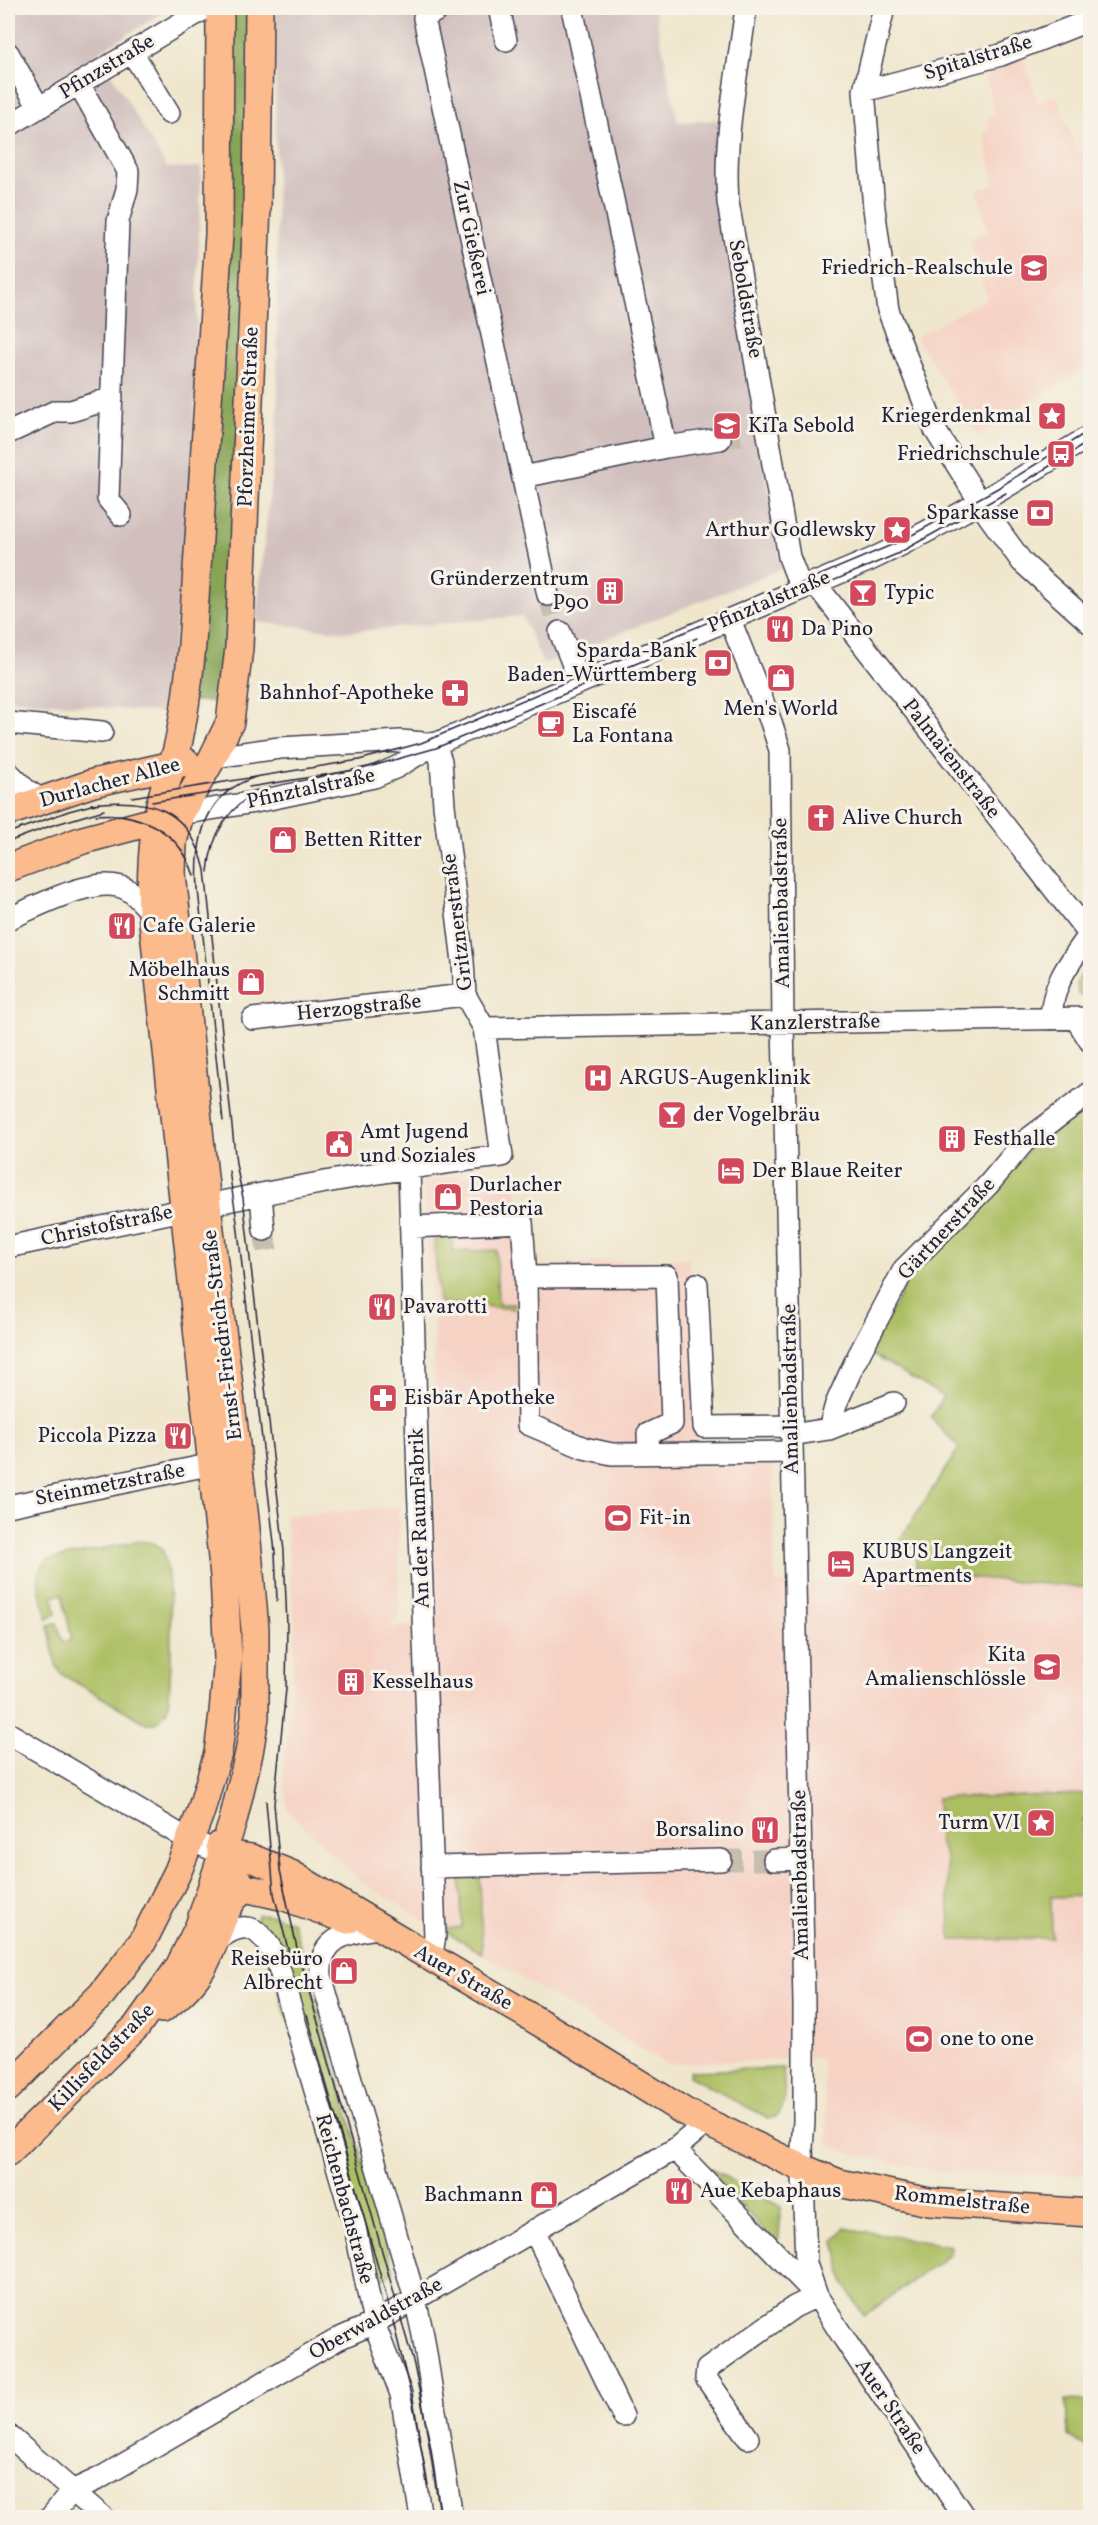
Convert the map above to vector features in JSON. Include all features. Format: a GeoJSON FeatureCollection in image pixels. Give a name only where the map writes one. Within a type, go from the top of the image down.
{"type":"FeatureCollection","features":[{"type":"Feature","properties":{"kind":"main road","name":"Pforzheimer Straße"},"geometry":{"type":"LineString","coordinates":[[169,817],[163,792],[172,764],[187,696],[219,235],[220,8]]}},
{"type":"Feature","properties":{"kind":"main road","name":"Pforzheimer Straße"},"geometry":{"type":"LineString","coordinates":[[169,817],[213,757],[230,722],[239,648],[257,206],[259,8]]}},
{"type":"Feature","properties":{"kind":"main road","name":"Durlacher Allee"},"geometry":{"type":"LineString","coordinates":[[8,812],[93,783],[172,764],[213,757]]}},
{"type":"Feature","properties":{"kind":"main road"},"geometry":{"type":"LineString","coordinates":[[8,868],[71,844],[169,817]]}},
{"type":"Feature","properties":{"kind":"main road","name":"Ernst-Friedrich-Straße"},"geometry":{"type":"LineString","coordinates":[[169,817],[151,853],[152,913],[195,1208],[245,1519],[242,1631],[228,1659],[218,1753],[205,1799],[189,1840]]}},
{"type":"Feature","properties":{"kind":"main road","name":"Ernst-Friedrich-Straße"},"geometry":{"type":"LineString","coordinates":[[169,817],[173,842],[172,874],[213,1464],[255,1717],[233,1821],[221,1853]]}},
{"type":"Feature","properties":{"kind":"main road"},"geometry":{"type":"LineString","coordinates":[[228,1659],[240,1697],[242,1725],[240,1748],[219,1840],[226,1868],[245,1888],[285,1897],[337,1917],[377,1928]]}},
{"type":"Feature","properties":{"kind":"main road"},"geometry":{"type":"LineString","coordinates":[[8,2088],[70,2027],[123,1969],[142,1941],[178,1871],[189,1840]]}},
{"type":"Feature","properties":{"kind":"main road","name":"Auer Straße"},"geometry":{"type":"LineString","coordinates":[[221,1853],[251,1858],[291,1874],[705,2124],[802,2168]]}},
{"type":"Feature","properties":{"kind":"main road","name":"Killisfeldstraße"},"geometry":{"type":"LineString","coordinates":[[8,2152],[136,2027],[153,2005],[190,1947],[207,1905],[221,1853]]}},
{"type":"Feature","properties":{"kind":"main road"},"geometry":{"type":"LineString","coordinates":[[136,2027],[164,2008],[198,1976],[216,1941],[232,1901],[239,1891],[245,1888]]}},
{"type":"Feature","properties":{"kind":"main road","name":"Rommelstraße"},"geometry":{"type":"LineString","coordinates":[[802,2168],[839,2183],[929,2202],[1090,2213]]}},
{"type":"Feature","properties":{"kind":"street","name":"Pfinzstraße"},"geometry":{"type":"LineString","coordinates":[[8,126],[206,8]]}},
{"type":"Feature","properties":{"kind":"street","name":"Zur Gießerei"},"geometry":{"type":"LineString","coordinates":[[441,8],[424,18],[548,595]]}},
{"type":"Feature","properties":{"kind":"street"},"geometry":{"type":"LineString","coordinates":[[499,8],[506,40]]}},
{"type":"Feature","properties":{"kind":"street"},"geometry":{"type":"LineString","coordinates":[[572,8],[666,447]]}},
{"type":"Feature","properties":{"kind":"street","name":"Seboldstraße"},"geometry":{"type":"LineString","coordinates":[[746,8],[730,128],[726,176],[728,202],[789,557],[808,585]]}},
{"type":"Feature","properties":{"kind":"street"},"geometry":{"type":"LineString","coordinates":[[884,8],[864,91],[874,208],[888,310],[935,430],[980,503],[1022,562],[1090,623]]}},
{"type":"Feature","properties":{"kind":"street","name":"Spitalstraße"},"geometry":{"type":"LineString","coordinates":[[864,91],[1001,55],[1090,20]]}},
{"type":"Feature","properties":{"kind":"street"},"geometry":{"type":"LineString","coordinates":[[132,52],[169,113]]}},
{"type":"Feature","properties":{"kind":"street"},"geometry":{"type":"LineString","coordinates":[[8,53],[39,108]]}},
{"type":"Feature","properties":{"kind":"street"},"geometry":{"type":"LineString","coordinates":[[79,84],[128,171],[127,189],[118,221],[108,499],[121,515]]}},
{"type":"Feature","properties":{"kind":"street"},"geometry":{"type":"LineString","coordinates":[[8,433],[56,411],[71,411],[112,399]]}},
{"type":"Feature","properties":{"kind":"street","name":"Pfinztalstraße"},"geometry":{"type":"LineString","coordinates":[[169,817],[374,777],[397,767],[435,744],[808,585],[870,561],[912,541],[980,503],[1090,436]]}},
{"type":"Feature","properties":{"kind":"street"},"geometry":{"type":"LineString","coordinates":[[523,477],[666,447],[720,439]]}},
{"type":"Feature","properties":{"kind":"street","name":"Palmaienstraße"},"geometry":{"type":"LineString","coordinates":[[808,585],[1090,934]]}},
{"type":"Feature","properties":{"kind":"street","name":"Amalienbadstraße"},"geometry":{"type":"LineString","coordinates":[[730,620],[780,750],[783,1023],[804,2026],[802,2168]]}},
{"type":"Feature","properties":{"kind":"street"},"geometry":{"type":"LineString","coordinates":[[560,632],[580,682]]}},
{"type":"Feature","properties":{"kind":"street"},"geometry":{"type":"LineString","coordinates":[[8,723],[102,732]]}},
{"type":"Feature","properties":{"kind":"street","name":"Pfinztalstraße"},"geometry":{"type":"LineString","coordinates":[[213,757],[279,748],[400,741],[435,744]]}},
{"type":"Feature","properties":{"kind":"street","name":"Gritznerstraße"},"geometry":{"type":"LineString","coordinates":[[195,1208],[409,1168],[502,1156],[484,1029],[465,995],[441,761],[435,744]]}},
{"type":"Feature","properties":{"kind":"street"},"geometry":{"type":"LineString","coordinates":[[8,772],[25,789],[42,800]]}},
{"type":"Feature","properties":{"kind":"street"},"geometry":{"type":"LineString","coordinates":[[8,919],[83,889],[110,885],[128,890],[152,913]]}},
{"type":"Feature","properties":{"kind":"street"},"geometry":{"type":"LineString","coordinates":[[1090,934],[1061,974],[1052,1004],[1051,1019],[1083,1018],[1090,1041]]}},
{"type":"Feature","properties":{"kind":"street","name":"Herzogstraße"},"geometry":{"type":"LineString","coordinates":[[253,1019],[465,995]]}},
{"type":"Feature","properties":{"kind":"street","name":"Kanzlerstraße"},"geometry":{"type":"LineString","coordinates":[[484,1029],[1051,1019]]}},
{"type":"Feature","properties":{"kind":"street","name":"Gärtnerstraße"},"geometry":{"type":"LineString","coordinates":[[829,1429],[836,1404],[854,1364],[904,1269],[988,1185],[1024,1143],[1090,1096]]}},
{"type":"Feature","properties":{"kind":"street","name":"An der RaumFabrik"},"geometry":{"type":"LineString","coordinates":[[409,1168],[435,1936],[431,1959]]}},
{"type":"Feature","properties":{"kind":"street"},"geometry":{"type":"LineString","coordinates":[[261,1195],[264,1230]]}},
{"type":"Feature","properties":{"kind":"street","name":"Christofstraße"},"geometry":{"type":"LineString","coordinates":[[8,1247],[195,1208]]}},
{"type":"Feature","properties":{"kind":"street"},"geometry":{"type":"LineString","coordinates":[[411,1227],[522,1222],[526,1277],[528,1424],[584,1448],[612,1454],[649,1453],[792,1438],[829,1429],[894,1403]]}},
{"type":"Feature","properties":{"kind":"street"},"geometry":{"type":"LineString","coordinates":[[526,1277],[667,1276],[672,1423],[648,1434],[649,1453]]}},
{"type":"Feature","properties":{"kind":"street"},"geometry":{"type":"LineString","coordinates":[[697,1284],[704,1427],[792,1438]]}},
{"type":"Feature","properties":{"kind":"street","name":"Steinmetzstraße"},"geometry":{"type":"LineString","coordinates":[[8,1506],[213,1464]]}},
{"type":"Feature","properties":{"kind":"street","name":"Auer Straße"},"geometry":{"type":"LineString","coordinates":[[8,1732],[189,1840],[221,1853]]}},
{"type":"Feature","properties":{"kind":"street"},"geometry":{"type":"LineString","coordinates":[[774,1860],[801,1859]]}},
{"type":"Feature","properties":{"kind":"street"},"geometry":{"type":"LineString","coordinates":[[432,1867],[721,1860]]}},
{"type":"Feature","properties":{"kind":"street","name":"Reichenbachstraße"},"geometry":{"type":"LineString","coordinates":[[216,1941],[230,1930],[251,1928],[258,1931],[276,1958],[355,2227],[374,2323],[401,2394],[421,2517]]}},
{"type":"Feature","properties":{"kind":"street","name":"Reichenbachstraße"},"geometry":{"type":"LineString","coordinates":[[377,1928],[340,1936],[324,1952],[320,1965],[321,1976],[415,2299],[423,2335],[452,2517]]}},
{"type":"Feature","properties":{"kind":"street","name":"Oberwaldstraße"},"geometry":{"type":"LineString","coordinates":[[50,2517],[72,2491],[100,2478],[338,2339],[374,2323],[675,2149],[705,2124]]}},
{"type":"Feature","properties":{"kind":"street","name":"Auer Straße"},"geometry":{"type":"LineString","coordinates":[[675,2149],[817,2296],[965,2517]]}},
{"type":"Feature","properties":{"kind":"street","name":"Auer Straße"},"geometry":{"type":"LineString","coordinates":[[802,2168],[807,2264],[817,2296]]}},
{"type":"Feature","properties":{"kind":"street"},"geometry":{"type":"LineString","coordinates":[[534,2230],[623,2416]]}},
{"type":"Feature","properties":{"kind":"street"},"geometry":{"type":"LineString","coordinates":[[748,2438],[706,2378],[707,2369],[794,2307],[817,2296]]}},
{"type":"Feature","properties":{"kind":"street"},"geometry":{"type":"LineString","coordinates":[[8,2435],[104,2517]]}},
{"type":"Feature","properties":{"kind":"shaded area"},"geometry":{"type":"Polygon","coordinates":[[[8,8],[171,8],[98,52],[167,168],[201,167],[192,487],[166,713],[8,699],[8,8]]]}},
{"type":"Feature","properties":{"kind":"shaded area"},"geometry":{"type":"Polygon","coordinates":[[[275,8],[654,8],[678,122],[721,120],[752,388],[781,569],[543,664],[522,616],[348,632],[256,622],[278,413],[275,8]]]}},
{"type":"Feature","properties":{"kind":"shaded area","name":"Friedrich-Realschule"},"geometry":{"type":"Polygon","coordinates":[[[1022,57],[1038,102],[1057,95],[1078,154],[1087,151],[1090,159],[1090,365],[977,435],[916,336],[987,298],[969,239],[988,233],[977,190],[995,185],[984,135],[989,126],[987,117],[995,115],[984,70],[1022,57]]]}},
{"type":"Feature","properties":{"kind":"shaded area"},"geometry":{"type":"Polygon","coordinates":[[[513,1172],[533,1266],[689,1258],[697,1441],[772,1442],[775,1583],[966,1577],[1090,1588],[1090,2175],[940,2172],[861,2156],[828,2144],[822,2058],[666,2064],[364,1884],[288,1811],[283,1772],[292,1690],[295,1629],[285,1516],[399,1507],[399,1616],[390,1627],[434,1623],[434,1322],[422,1181],[513,1172]]]}},
{"type":"Feature","properties":{"kind":"green space"},"geometry":{"type":"Polygon","coordinates":[[[225,8],[255,8],[228,701],[193,701],[225,8]]]}},
{"type":"Feature","properties":{"kind":"green space"},"geometry":{"type":"Polygon","coordinates":[[[1090,970],[1090,1001],[1078,994],[1076,984],[1081,975],[1090,970]]]}},
{"type":"Feature","properties":{"kind":"green space"},"geometry":{"type":"Polygon","coordinates":[[[1090,1113],[1090,1588],[966,1577],[917,1579],[915,1547],[896,1546],[959,1448],[931,1418],[943,1396],[869,1353],[913,1271],[1030,1149],[1067,1122],[1090,1113]]]}},
{"type":"Feature","properties":{"kind":"green space"},"geometry":{"type":"Polygon","coordinates":[[[452,1237],[453,1252],[496,1250],[498,1304],[514,1304],[514,1309],[439,1302],[434,1238],[452,1237]]]}},
{"type":"Feature","properties":{"kind":"green space"},"geometry":{"type":"Polygon","coordinates":[[[139,1541],[154,1543],[161,1548],[168,1576],[171,1626],[169,1696],[166,1711],[155,1723],[146,1723],[61,1674],[56,1665],[48,1625],[57,1623],[63,1642],[72,1640],[62,1594],[53,1596],[56,1614],[47,1618],[38,1579],[48,1560],[139,1541]]]}},
{"type":"Feature","properties":{"kind":"green space"},"geometry":{"type":"Polygon","coordinates":[[[1090,1794],[1090,1820],[1082,1821],[1083,1862],[1090,1863],[1090,1896],[1051,1897],[1052,1938],[951,1940],[946,1858],[939,1842],[937,1798],[1090,1794]]]}},
{"type":"Feature","properties":{"kind":"green space"},"geometry":{"type":"Polygon","coordinates":[[[480,1874],[482,1953],[442,1930],[462,1927],[460,1875],[480,1874]]]}},
{"type":"Feature","properties":{"kind":"green space"},"geometry":{"type":"Polygon","coordinates":[[[258,1914],[273,1915],[293,1922],[394,2272],[378,2282],[377,2279],[372,2282],[256,1920],[258,1914]]]}},
{"type":"Feature","properties":{"kind":"green space"},"geometry":{"type":"Polygon","coordinates":[[[783,2068],[785,2101],[776,2117],[768,2118],[689,2076],[691,2071],[783,2068]]]}},
{"type":"Feature","properties":{"kind":"green space"},"geometry":{"type":"Polygon","coordinates":[[[707,2167],[781,2207],[779,2238],[775,2243],[707,2167]]]}},
{"type":"Feature","properties":{"kind":"green space"},"geometry":{"type":"Polygon","coordinates":[[[844,2228],[951,2246],[950,2254],[864,2316],[844,2284],[835,2241],[844,2228]]]}},
{"type":"Feature","properties":{"kind":"green space"},"geometry":{"type":"Polygon","coordinates":[[[1066,2400],[1090,2401],[1090,2449],[1068,2436],[1066,2400]]]}},
{"type":"Feature","properties":{"kind":"tunnel"},"geometry":{"type":"LineString","coordinates":[[720,439],[747,434]]}},
{"type":"Feature","properties":{"kind":"tunnel"},"geometry":{"type":"LineString","coordinates":[[548,595],[560,632]]}},
{"type":"Feature","properties":{"kind":"tunnel"},"geometry":{"type":"LineString","coordinates":[[264,1230],[268,1257]]}},
{"type":"Feature","properties":{"kind":"tunnel"},"geometry":{"type":"LineString","coordinates":[[721,1860],[774,1860]]}},
{"type":"Feature","properties":{"kind":"tram line"},"geometry":{"type":"LineString","coordinates":[[132,797],[359,760],[421,743],[901,541],[998,488],[1090,430]]}},
{"type":"Feature","properties":{"kind":"tram line"},"geometry":{"type":"LineString","coordinates":[[1024,482],[1090,441]]}},
{"type":"Feature","properties":{"kind":"tram line"},"geometry":{"type":"LineString","coordinates":[[730,624],[897,554],[1006,493]]}},
{"type":"Feature","properties":{"kind":"tram line"},"geometry":{"type":"LineString","coordinates":[[249,787],[362,769],[436,748],[697,638]]}},
{"type":"Feature","properties":{"kind":"tram line"},"geometry":{"type":"LineString","coordinates":[[223,1121],[198,890],[198,853],[206,820],[214,806],[225,793],[240,783],[259,776]]}},
{"type":"Feature","properties":{"kind":"tram line"},"geometry":{"type":"LineString","coordinates":[[208,872],[213,845],[224,822],[241,803],[264,788]]}},
{"type":"Feature","properties":{"kind":"tram line"},"geometry":{"type":"LineString","coordinates":[[152,802],[229,790]]}},
{"type":"Feature","properties":{"kind":"tram line"},"geometry":{"type":"LineString","coordinates":[[91,804],[131,802],[149,805],[164,811],[178,820],[189,832],[205,870],[236,1164],[243,1198],[284,1551],[287,1626],[286,1689],[274,1804],[280,1870],[297,1948],[414,2365],[431,2449],[441,2518]]}},
{"type":"Feature","properties":{"kind":"tram line"},"geometry":{"type":"LineString","coordinates":[[8,833],[99,803]]}},
{"type":"Feature","properties":{"kind":"tram line"},"geometry":{"type":"LineString","coordinates":[[8,842],[50,826],[104,810]]}},
{"type":"Feature","properties":{"kind":"tram line"},"geometry":{"type":"LineString","coordinates":[[96,815],[128,817],[157,828],[179,847],[194,876]]}},
{"type":"Feature","properties":{"kind":"tram line"},"geometry":{"type":"LineString","coordinates":[[229,1171],[237,1222],[275,1552],[277,1601]]}},
{"type":"Feature","properties":{"kind":"tram line"},"geometry":{"type":"LineString","coordinates":[[266,1801],[274,1894],[290,1957]]}},
{"type":"Feature","properties":{"kind":"tram line"},"geometry":{"type":"LineString","coordinates":[[307,2015],[391,2313],[413,2404],[428,2485]]}},
{"type":"Feature","properties":{"kind":"place","name":"Friedrich-Realschule"},"geometry":{"type":"Point","coordinates":[1034,268]}},
{"type":"Feature","properties":{"kind":"place","name":"Kriegerdenkmal"},"geometry":{"type":"Point","coordinates":[1052,416]}},
{"type":"Feature","properties":{"kind":"place","name":"KiTa Sebold"},"geometry":{"type":"Point","coordinates":[727,426]}},
{"type":"Feature","properties":{"kind":"place","name":"Friedrichschule"},"geometry":{"type":"Point","coordinates":[1061,454]}},
{"type":"Feature","properties":{"kind":"place","name":"Sparkasse"},"geometry":{"type":"Point","coordinates":[1040,513]}},
{"type":"Feature","properties":{"kind":"place","name":"Arthur Godlewsky"},"geometry":{"type":"Point","coordinates":[897,530]}},
{"type":"Feature","properties":{"kind":"place","name":"Gründerzentrum P90"},"geometry":{"type":"Point","coordinates":[610,591]}},
{"type":"Feature","properties":{"kind":"place","name":"Typic"},"geometry":{"type":"Point","coordinates":[863,593]}},
{"type":"Feature","properties":{"kind":"place","name":"Da Pino"},"geometry":{"type":"Point","coordinates":[780,629]}},
{"type":"Feature","properties":{"kind":"place","name":"Sparda-Bank Baden-Württemberg"},"geometry":{"type":"Point","coordinates":[718,663]}},
{"type":"Feature","properties":{"kind":"place","name":"Men's World"},"geometry":{"type":"Point","coordinates":[781,678]}},
{"type":"Feature","properties":{"kind":"place","name":"Bahnhof-Apotheke"},"geometry":{"type":"Point","coordinates":[455,693]}},
{"type":"Feature","properties":{"kind":"place","name":"Eiscafé La Fontana"},"geometry":{"type":"Point","coordinates":[551,724]}},
{"type":"Feature","properties":{"kind":"place","name":"Alive Church"},"geometry":{"type":"Point","coordinates":[821,818]}},
{"type":"Feature","properties":{"kind":"place","name":"Betten Ritter"},"geometry":{"type":"Point","coordinates":[283,840]}},
{"type":"Feature","properties":{"kind":"place","name":"Cafe Galerie"},"geometry":{"type":"Point","coordinates":[122,926]}},
{"type":"Feature","properties":{"kind":"place","name":"Möbelhaus Schmitt"},"geometry":{"type":"Point","coordinates":[251,982]}},
{"type":"Feature","properties":{"kind":"place","name":"ARGUS-Augenklinik"},"geometry":{"type":"Point","coordinates":[598,1078]}},
{"type":"Feature","properties":{"kind":"place","name":"der Vogelbräu"},"geometry":{"type":"Point","coordinates":[672,1115]}},
{"type":"Feature","properties":{"kind":"place","name":"Festhalle"},"geometry":{"type":"Point","coordinates":[952,1139]}},
{"type":"Feature","properties":{"kind":"place","name":"Amt Jugend und Soziales"},"geometry":{"type":"Point","coordinates":[339,1144]}},
{"type":"Feature","properties":{"kind":"place","name":"Der Blaue Reiter"},"geometry":{"type":"Point","coordinates":[731,1171]}},
{"type":"Feature","properties":{"kind":"place","name":"Durlacher Pestoria"},"geometry":{"type":"Point","coordinates":[448,1197]}},
{"type":"Feature","properties":{"kind":"place","name":"Pavarotti"},"geometry":{"type":"Point","coordinates":[382,1307]}},
{"type":"Feature","properties":{"kind":"place","name":"Eisbär Apotheke"},"geometry":{"type":"Point","coordinates":[383,1398]}},
{"type":"Feature","properties":{"kind":"place","name":"Piccola Pizza"},"geometry":{"type":"Point","coordinates":[178,1436]}},
{"type":"Feature","properties":{"kind":"place","name":"Fit-in"},"geometry":{"type":"Point","coordinates":[618,1518]}},
{"type":"Feature","properties":{"kind":"place","name":"KUBUS Langzeit Apartments"},"geometry":{"type":"Point","coordinates":[841,1564]}},
{"type":"Feature","properties":{"kind":"place","name":"Kita Amalienschlössle"},"geometry":{"type":"Point","coordinates":[1047,1667]}},
{"type":"Feature","properties":{"kind":"place","name":"Kesselhaus"},"geometry":{"type":"Point","coordinates":[351,1682]}},
{"type":"Feature","properties":{"kind":"place","name":"Turm V/I"},"geometry":{"type":"Point","coordinates":[1041,1823]}},
{"type":"Feature","properties":{"kind":"place","name":"Borsalino"},"geometry":{"type":"Point","coordinates":[765,1830]}},
{"type":"Feature","properties":{"kind":"place","name":"Reisebüro Albrecht"},"geometry":{"type":"Point","coordinates":[344,1971]}},
{"type":"Feature","properties":{"kind":"place","name":"one to one"},"geometry":{"type":"Point","coordinates":[919,2039]}},
{"type":"Feature","properties":{"kind":"place","name":"Aue Kebaphaus"},"geometry":{"type":"Point","coordinates":[679,2191]}},
{"type":"Feature","properties":{"kind":"place","name":"Bachmann"},"geometry":{"type":"Point","coordinates":[544,2195]}}]}
